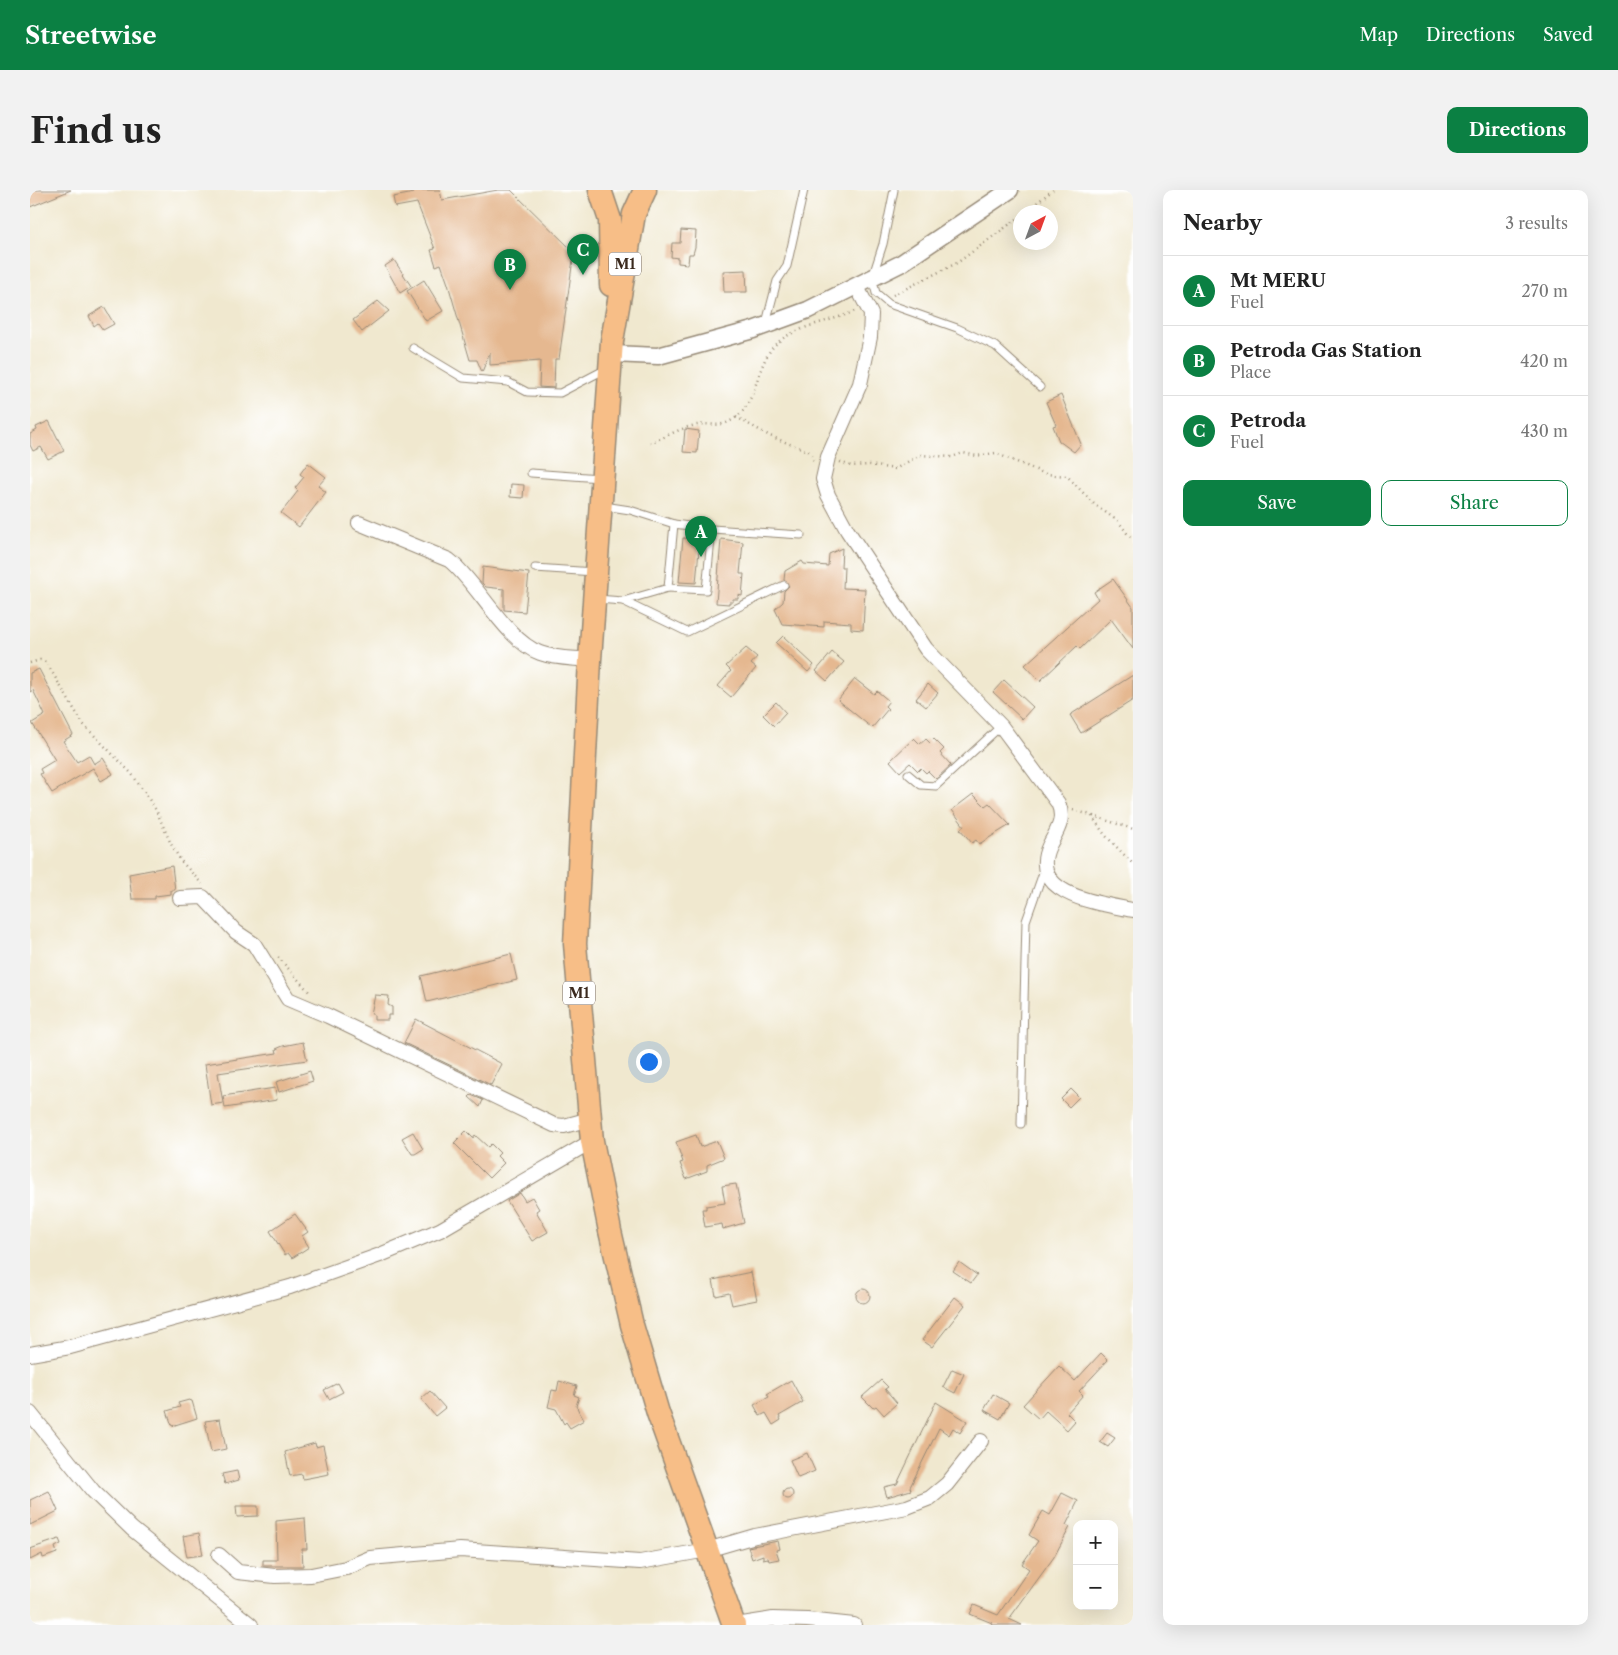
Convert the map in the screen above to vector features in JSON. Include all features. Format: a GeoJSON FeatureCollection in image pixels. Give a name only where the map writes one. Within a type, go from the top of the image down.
{"type":"FeatureCollection","features":[{"type":"Feature","properties":{"kind":"highway","name":"M1"},"geometry":{"type":"LineString","coordinates":[[600,190],[610,220],[612,354]]}},
{"type":"Feature","properties":{"kind":"highway","name":"M1"},"geometry":{"type":"LineString","coordinates":[[645,190],[634,214],[612,354],[590,660],[575,929],[591,1130],[610,1231],[632,1325],[658,1413],[735,1625]]}},
{"type":"Feature","properties":{"kind":"street"},"geometry":{"type":"LineString","coordinates":[[612,354],[658,356],[765,326],[808,310],[858,287],[940,239],[1010,190]]}},
{"type":"Feature","properties":{"kind":"street"},"geometry":{"type":"LineString","coordinates":[[858,287],[871,314],[870,337],[860,384],[828,457],[823,478],[828,495],[847,530],[926,649],[1001,726],[1058,804],[1062,812],[1061,822],[1048,849],[1046,865],[1052,880],[1066,892],[1093,903],[1133,910]]}},
{"type":"Feature","properties":{"kind":"street"},"geometry":{"type":"LineString","coordinates":[[359,523],[448,560],[457,566],[497,616],[533,650],[554,657],[590,660]]}},
{"type":"Feature","properties":{"kind":"street"},"geometry":{"type":"LineString","coordinates":[[180,898],[203,897],[236,932],[254,944],[288,999],[328,1016],[554,1125],[591,1130]]}},
{"type":"Feature","properties":{"kind":"street"},"geometry":{"type":"LineString","coordinates":[[30,1354],[70,1348],[290,1287],[380,1256],[440,1230],[591,1130]]}},
{"type":"Feature","properties":{"kind":"street"},"geometry":{"type":"LineString","coordinates":[[30,1413],[93,1492],[132,1529],[251,1625]]}},
{"type":"Feature","properties":{"kind":"street"},"geometry":{"type":"LineString","coordinates":[[219,1555],[238,1572],[275,1576],[311,1575],[346,1568],[370,1558],[460,1550],[640,1562],[707,1550],[755,1536],[906,1507],[930,1498],[947,1484],[981,1441]]}},
{"type":"Feature","properties":{"kind":"street"},"geometry":{"type":"LineString","coordinates":[[735,1625],[774,1619],[854,1625]]}},
{"type":"Feature","properties":{"kind":"lane"},"geometry":{"type":"LineString","coordinates":[[765,326],[777,281],[787,266],[804,190]]}},
{"type":"Feature","properties":{"kind":"lane"},"geometry":{"type":"LineString","coordinates":[[894,190],[883,244],[872,278],[876,293],[889,304],[957,328],[994,346],[1040,387]]}},
{"type":"Feature","properties":{"kind":"lane"},"geometry":{"type":"LineString","coordinates":[[413,348],[463,378],[508,382],[527,392],[560,393],[612,354]]}},
{"type":"Feature","properties":{"kind":"lane"},"geometry":{"type":"LineString","coordinates":[[531,473],[603,478]]}},
{"type":"Feature","properties":{"kind":"lane"},"geometry":{"type":"LineString","coordinates":[[602,506],[630,510],[674,524],[712,529],[801,535]]}},
{"type":"Feature","properties":{"kind":"lane"},"geometry":{"type":"LineString","coordinates":[[668,588],[674,524]]}},
{"type":"Feature","properties":{"kind":"lane"},"geometry":{"type":"LineString","coordinates":[[594,599],[622,601],[668,588],[706,590],[712,529]]}},
{"type":"Feature","properties":{"kind":"lane"},"geometry":{"type":"LineString","coordinates":[[535,568],[597,572]]}},
{"type":"Feature","properties":{"kind":"lane"},"geometry":{"type":"LineString","coordinates":[[622,601],[687,632],[784,584]]}},
{"type":"Feature","properties":{"kind":"lane"},"geometry":{"type":"LineString","coordinates":[[908,774],[921,785],[936,786],[1001,726]]}},
{"type":"Feature","properties":{"kind":"lane"},"geometry":{"type":"LineString","coordinates":[[1021,1124],[1026,921],[1046,865]]}},
{"type":"Feature","properties":{"kind":"path"},"geometry":{"type":"LineString","coordinates":[[1034,205],[1053,190]]}},
{"type":"Feature","properties":{"kind":"path"},"geometry":{"type":"LineString","coordinates":[[650,443],[697,424],[722,426],[736,417],[746,404],[764,360],[776,344],[792,333],[837,320],[910,288],[957,263],[1013,221]]}},
{"type":"Feature","properties":{"kind":"path"},"geometry":{"type":"LineString","coordinates":[[736,417],[770,436],[851,466],[870,465],[895,469],[920,455],[952,457],[963,453],[977,456],[995,453],[1046,474],[1067,476],[1094,504],[1119,522],[1129,536],[1133,538]]}},
{"type":"Feature","properties":{"kind":"path"},"geometry":{"type":"LineString","coordinates":[[810,452],[823,478]]}},
{"type":"Feature","properties":{"kind":"path"},"geometry":{"type":"LineString","coordinates":[[30,663],[40,660],[46,662],[84,724],[132,774],[156,810],[171,844],[182,861],[208,891]]}},
{"type":"Feature","properties":{"kind":"path"},"geometry":{"type":"LineString","coordinates":[[1062,812],[1071,810],[1092,815],[1133,829]]}},
{"type":"Feature","properties":{"kind":"path"},"geometry":{"type":"LineString","coordinates":[[1092,815],[1105,835],[1133,864]]}},
{"type":"Feature","properties":{"kind":"path"},"geometry":{"type":"LineString","coordinates":[[276,954],[328,1016]]}},
{"type":"Feature","properties":{"kind":"building"},"geometry":{"type":"Polygon","coordinates":[[[30,190],[71,190],[30,207],[30,190]]]}},
{"type":"Feature","properties":{"kind":"building"},"geometry":{"type":"Polygon","coordinates":[[[413,190],[440,190],[442,200],[498,190],[511,190],[574,252],[559,359],[555,359],[554,388],[539,387],[540,361],[490,365],[490,352],[482,372],[477,360],[470,360],[448,284],[441,264],[436,266],[431,250],[435,249],[417,203],[395,207],[393,197],[414,193],[413,190]]]}},
{"type":"Feature","properties":{"kind":"building"},"geometry":{"type":"Polygon","coordinates":[[[681,230],[696,231],[695,247],[693,254],[689,254],[688,264],[678,263],[678,258],[671,257],[672,243],[680,243],[681,230]]]}},
{"type":"Feature","properties":{"kind":"building"},"geometry":{"type":"Polygon","coordinates":[[[394,260],[411,286],[400,293],[385,266],[394,260]]]}},
{"type":"Feature","properties":{"kind":"building"},"geometry":{"type":"Polygon","coordinates":[[[746,270],[747,292],[724,292],[723,271],[746,270]]]}},
{"type":"Feature","properties":{"kind":"building"},"geometry":{"type":"Polygon","coordinates":[[[424,280],[443,311],[426,321],[407,291],[424,280]]]}},
{"type":"Feature","properties":{"kind":"building"},"geometry":{"type":"Polygon","coordinates":[[[378,301],[389,311],[362,332],[353,320],[378,301]]]}},
{"type":"Feature","properties":{"kind":"building"},"geometry":{"type":"Polygon","coordinates":[[[104,307],[114,324],[103,330],[98,323],[94,326],[89,316],[104,307]]]}},
{"type":"Feature","properties":{"kind":"building"},"geometry":{"type":"Polygon","coordinates":[[[1061,395],[1081,444],[1074,452],[1059,441],[1053,426],[1056,425],[1046,402],[1061,395]]]}},
{"type":"Feature","properties":{"kind":"building"},"geometry":{"type":"Polygon","coordinates":[[[49,421],[64,451],[48,459],[41,447],[33,451],[30,445],[30,434],[37,430],[36,427],[49,421]]]}},
{"type":"Feature","properties":{"kind":"building"},"geometry":{"type":"Polygon","coordinates":[[[685,429],[699,431],[697,453],[683,452],[685,429]]]}},
{"type":"Feature","properties":{"kind":"building"},"geometry":{"type":"Polygon","coordinates":[[[308,463],[326,477],[318,486],[326,492],[299,527],[281,513],[298,491],[295,488],[304,477],[300,474],[308,463]]]}},
{"type":"Feature","properties":{"kind":"building"},"geometry":{"type":"Polygon","coordinates":[[[511,484],[524,485],[523,498],[510,497],[511,484]]]}},
{"type":"Feature","properties":{"kind":"building"},"geometry":{"type":"Polygon","coordinates":[[[683,538],[700,539],[696,583],[679,582],[683,538]]]}},
{"type":"Feature","properties":{"kind":"building"},"geometry":{"type":"Polygon","coordinates":[[[721,539],[743,542],[740,574],[744,574],[742,596],[738,595],[738,599],[733,599],[733,602],[729,602],[729,604],[716,603],[721,539]]]}},
{"type":"Feature","properties":{"kind":"building"},"geometry":{"type":"Polygon","coordinates":[[[842,548],[841,567],[844,567],[843,588],[865,589],[863,630],[851,629],[851,623],[824,621],[824,627],[782,624],[775,609],[783,602],[784,591],[789,586],[784,580],[785,571],[802,561],[804,564],[828,566],[829,554],[842,548]]]}},
{"type":"Feature","properties":{"kind":"building"},"geometry":{"type":"Polygon","coordinates":[[[483,567],[529,573],[525,612],[504,610],[504,589],[486,587],[482,583],[483,567]]]}},
{"type":"Feature","properties":{"kind":"building"},"geometry":{"type":"Polygon","coordinates":[[[1113,579],[1133,607],[1133,649],[1111,619],[1080,649],[1077,646],[1040,681],[1025,665],[1098,599],[1094,592],[1113,579]]]}},
{"type":"Feature","properties":{"kind":"building"},"geometry":{"type":"Polygon","coordinates":[[[783,636],[814,665],[808,672],[776,643],[783,636]]]}},
{"type":"Feature","properties":{"kind":"building"},"geometry":{"type":"Polygon","coordinates":[[[746,648],[757,657],[751,664],[756,668],[731,697],[718,686],[731,671],[726,666],[746,648]]]}},
{"type":"Feature","properties":{"kind":"building"},"geometry":{"type":"Polygon","coordinates":[[[832,652],[844,662],[827,681],[816,671],[832,652]]]}},
{"type":"Feature","properties":{"kind":"building"},"geometry":{"type":"Polygon","coordinates":[[[39,669],[73,735],[63,741],[77,762],[89,755],[94,764],[103,758],[113,774],[101,781],[93,768],[52,793],[40,774],[42,773],[40,769],[55,760],[32,723],[45,715],[33,690],[30,692],[30,673],[39,669]]]}},
{"type":"Feature","properties":{"kind":"building"},"geometry":{"type":"Polygon","coordinates":[[[1133,675],[1133,700],[1081,733],[1070,715],[1133,675]]]}},
{"type":"Feature","properties":{"kind":"building"},"geometry":{"type":"Polygon","coordinates":[[[855,679],[874,694],[877,691],[889,701],[885,706],[888,709],[872,728],[838,700],[855,679]]]}},
{"type":"Feature","properties":{"kind":"building"},"geometry":{"type":"Polygon","coordinates":[[[1004,680],[1033,707],[1022,719],[993,692],[1004,680]]]}},
{"type":"Feature","properties":{"kind":"building"},"geometry":{"type":"Polygon","coordinates":[[[928,684],[938,693],[926,707],[916,699],[928,684]]]}},
{"type":"Feature","properties":{"kind":"building"},"geometry":{"type":"Polygon","coordinates":[[[776,702],[786,713],[774,726],[763,715],[776,702]]]}},
{"type":"Feature","properties":{"kind":"building"},"geometry":{"type":"Polygon","coordinates":[[[914,738],[920,744],[926,739],[930,743],[934,739],[944,749],[940,753],[951,765],[936,779],[928,771],[926,773],[921,768],[918,771],[910,763],[900,772],[890,761],[914,738]]]}},
{"type":"Feature","properties":{"kind":"building"},"geometry":{"type":"Polygon","coordinates":[[[973,794],[985,806],[989,803],[1010,825],[979,844],[976,840],[972,843],[960,829],[964,826],[952,810],[973,794]]]}},
{"type":"Feature","properties":{"kind":"building"},"geometry":{"type":"Polygon","coordinates":[[[172,866],[175,890],[171,890],[171,894],[155,896],[155,899],[132,899],[129,874],[172,866]]]}},
{"type":"Feature","properties":{"kind":"building"},"geometry":{"type":"Polygon","coordinates":[[[511,954],[517,980],[427,1002],[421,976],[511,954]]]}},
{"type":"Feature","properties":{"kind":"building"},"geometry":{"type":"Polygon","coordinates":[[[375,995],[389,996],[388,1005],[392,1007],[392,1015],[388,1015],[388,1020],[374,1020],[374,1014],[371,1014],[375,995]]]}},
{"type":"Feature","properties":{"kind":"building"},"geometry":{"type":"Polygon","coordinates":[[[416,1019],[502,1064],[491,1085],[404,1043],[416,1019]]]}},
{"type":"Feature","properties":{"kind":"building"},"geometry":{"type":"Polygon","coordinates":[[[303,1042],[307,1060],[218,1073],[223,1103],[211,1105],[205,1064],[277,1053],[276,1049],[283,1046],[303,1042]]]}},
{"type":"Feature","properties":{"kind":"building"},"geometry":{"type":"Polygon","coordinates":[[[310,1071],[313,1081],[279,1092],[276,1082],[310,1071]]]}},
{"type":"Feature","properties":{"kind":"building"},"geometry":{"type":"Polygon","coordinates":[[[275,1088],[277,1100],[225,1108],[223,1096],[275,1088]]]}},
{"type":"Feature","properties":{"kind":"building"},"geometry":{"type":"Polygon","coordinates":[[[1071,1089],[1079,1097],[1069,1107],[1061,1099],[1071,1089]]]}},
{"type":"Feature","properties":{"kind":"building"},"geometry":{"type":"Polygon","coordinates":[[[471,1095],[483,1100],[480,1107],[469,1097],[471,1095]]]}},
{"type":"Feature","properties":{"kind":"building"},"geometry":{"type":"Polygon","coordinates":[[[466,1131],[473,1138],[475,1135],[488,1147],[491,1144],[500,1153],[497,1156],[504,1163],[489,1178],[454,1143],[466,1131]]]}},
{"type":"Feature","properties":{"kind":"building"},"geometry":{"type":"Polygon","coordinates":[[[413,1132],[423,1149],[415,1154],[412,1154],[402,1138],[413,1132]]]}},
{"type":"Feature","properties":{"kind":"building"},"geometry":{"type":"Polygon","coordinates":[[[696,1135],[700,1147],[717,1141],[724,1158],[707,1165],[707,1171],[686,1179],[680,1163],[683,1162],[676,1142],[696,1135]]]}},
{"type":"Feature","properties":{"kind":"building"},"geometry":{"type":"Polygon","coordinates":[[[736,1184],[744,1223],[723,1229],[722,1224],[705,1227],[702,1209],[706,1209],[706,1206],[725,1203],[722,1186],[736,1184]]]}},
{"type":"Feature","properties":{"kind":"building"},"geometry":{"type":"Polygon","coordinates":[[[520,1193],[525,1201],[532,1197],[539,1209],[536,1211],[548,1232],[532,1241],[507,1201],[520,1193]]]}},
{"type":"Feature","properties":{"kind":"building"},"geometry":{"type":"Polygon","coordinates":[[[295,1214],[308,1232],[302,1236],[309,1247],[292,1258],[288,1253],[285,1255],[270,1231],[295,1214]]]}},
{"type":"Feature","properties":{"kind":"building"},"geometry":{"type":"Polygon","coordinates":[[[959,1262],[977,1275],[971,1283],[953,1271],[959,1262]]]}},
{"type":"Feature","properties":{"kind":"building"},"geometry":{"type":"Polygon","coordinates":[[[751,1272],[757,1300],[732,1305],[729,1293],[716,1296],[713,1280],[751,1272]]]}},
{"type":"Feature","properties":{"kind":"building"},"geometry":{"type":"Polygon","coordinates":[[[863,1289],[868,1291],[870,1296],[868,1301],[863,1303],[858,1301],[856,1296],[858,1291],[863,1289]]]}},
{"type":"Feature","properties":{"kind":"building"},"geometry":{"type":"Polygon","coordinates":[[[955,1297],[965,1305],[932,1347],[922,1340],[955,1297]]]}},
{"type":"Feature","properties":{"kind":"building"},"geometry":{"type":"Polygon","coordinates":[[[1101,1353],[1108,1360],[1079,1391],[1083,1395],[1067,1413],[1075,1421],[1067,1430],[1046,1411],[1039,1419],[1023,1405],[1059,1366],[1075,1381],[1101,1353]]]}},
{"type":"Feature","properties":{"kind":"building"},"geometry":{"type":"Polygon","coordinates":[[[952,1369],[964,1374],[955,1393],[943,1387],[952,1369]]]}},
{"type":"Feature","properties":{"kind":"building"},"geometry":{"type":"Polygon","coordinates":[[[791,1380],[803,1402],[779,1416],[781,1420],[773,1425],[766,1413],[760,1416],[754,1405],[769,1397],[767,1394],[791,1380]]]}},
{"type":"Feature","properties":{"kind":"building"},"geometry":{"type":"Polygon","coordinates":[[[881,1380],[888,1387],[885,1389],[897,1403],[884,1415],[876,1406],[873,1408],[862,1397],[881,1380]]]}},
{"type":"Feature","properties":{"kind":"building"},"geometry":{"type":"Polygon","coordinates":[[[559,1381],[577,1386],[574,1395],[579,1397],[576,1406],[584,1420],[570,1428],[566,1422],[564,1424],[556,1409],[548,1407],[552,1390],[557,1391],[559,1381]]]}},
{"type":"Feature","properties":{"kind":"building"},"geometry":{"type":"Polygon","coordinates":[[[338,1383],[343,1392],[329,1399],[324,1390],[338,1383]]]}},
{"type":"Feature","properties":{"kind":"building"},"geometry":{"type":"Polygon","coordinates":[[[430,1391],[445,1408],[435,1416],[421,1399],[430,1391]]]}},
{"type":"Feature","properties":{"kind":"building"},"geometry":{"type":"Polygon","coordinates":[[[993,1394],[1009,1403],[1000,1419],[984,1410],[993,1394]]]}},
{"type":"Feature","properties":{"kind":"building"},"geometry":{"type":"Polygon","coordinates":[[[192,1401],[197,1418],[172,1426],[167,1411],[180,1407],[178,1403],[192,1401]]]}},
{"type":"Feature","properties":{"kind":"building"},"geometry":{"type":"Polygon","coordinates":[[[936,1402],[967,1421],[960,1433],[953,1428],[949,1435],[939,1428],[910,1487],[911,1490],[887,1497],[884,1487],[897,1484],[936,1402]]]}},
{"type":"Feature","properties":{"kind":"building"},"geometry":{"type":"Polygon","coordinates":[[[220,1419],[226,1449],[211,1452],[205,1421],[220,1419]]]}},
{"type":"Feature","properties":{"kind":"building"},"geometry":{"type":"Polygon","coordinates":[[[1107,1433],[1115,1438],[1108,1447],[1100,1442],[1107,1433]]]}},
{"type":"Feature","properties":{"kind":"building"},"geometry":{"type":"Polygon","coordinates":[[[315,1443],[316,1447],[323,1445],[329,1474],[303,1479],[302,1474],[290,1476],[285,1452],[315,1443]]]}},
{"type":"Feature","properties":{"kind":"building"},"geometry":{"type":"Polygon","coordinates":[[[807,1453],[815,1471],[798,1478],[790,1460],[807,1453]]]}},
{"type":"Feature","properties":{"kind":"building"},"geometry":{"type":"Polygon","coordinates":[[[237,1471],[239,1480],[225,1484],[222,1474],[237,1471]]]}},
{"type":"Feature","properties":{"kind":"building"},"geometry":{"type":"Polygon","coordinates":[[[786,1489],[790,1489],[793,1494],[792,1498],[786,1499],[783,1496],[783,1492],[786,1489]]]}},
{"type":"Feature","properties":{"kind":"building"},"geometry":{"type":"Polygon","coordinates":[[[49,1491],[58,1511],[30,1525],[30,1500],[49,1491]]]}},
{"type":"Feature","properties":{"kind":"building"},"geometry":{"type":"Polygon","coordinates":[[[1062,1493],[1078,1501],[1066,1525],[1070,1527],[1054,1557],[1009,1619],[1022,1625],[991,1625],[992,1623],[970,1614],[974,1605],[998,1615],[1029,1569],[1022,1564],[1038,1541],[1029,1535],[1043,1511],[1050,1515],[1062,1493]]]}},
{"type":"Feature","properties":{"kind":"building"},"geometry":{"type":"Polygon","coordinates":[[[236,1506],[258,1506],[258,1516],[237,1517],[236,1506]]]}},
{"type":"Feature","properties":{"kind":"building"},"geometry":{"type":"Polygon","coordinates":[[[305,1518],[307,1549],[302,1549],[303,1566],[263,1566],[263,1560],[277,1560],[276,1521],[305,1518]]]}},
{"type":"Feature","properties":{"kind":"building"},"geometry":{"type":"Polygon","coordinates":[[[199,1533],[203,1555],[187,1557],[183,1536],[199,1533]]]}},
{"type":"Feature","properties":{"kind":"building"},"geometry":{"type":"Polygon","coordinates":[[[59,1539],[61,1544],[55,1547],[57,1553],[43,1558],[42,1554],[30,1560],[30,1549],[59,1539]]]}},
{"type":"Feature","properties":{"kind":"building"},"geometry":{"type":"Polygon","coordinates":[[[778,1541],[780,1549],[776,1550],[779,1559],[769,1561],[768,1558],[763,1559],[763,1555],[752,1559],[748,1547],[778,1541]]]}},
{"type":"Feature","properties":{"kind":"place","name":"Petroda"},"geometry":{"type":"Point","coordinates":[583,275]}},
{"type":"Feature","properties":{"kind":"place","name":"Petroda Gas Station"},"geometry":{"type":"Point","coordinates":[510,290]}},
{"type":"Feature","properties":{"kind":"place","name":"Mt MERU"},"geometry":{"type":"Point","coordinates":[701,557]}}]}
